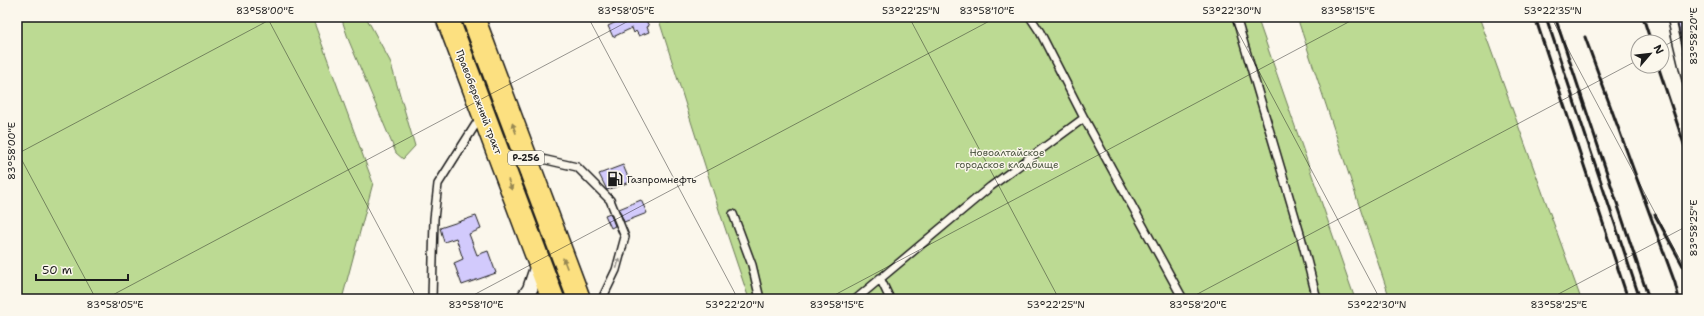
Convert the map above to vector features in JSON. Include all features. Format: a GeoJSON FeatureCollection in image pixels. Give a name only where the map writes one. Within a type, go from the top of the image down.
{"type":"FeatureCollection","features":[{"type":"Feature","properties":{"kind":"highway","name":"Правобережный тракт"},"geometry":{"type":"LineString","coordinates":[[447,17],[552,299]]}},
{"type":"Feature","properties":{"kind":"highway","name":"Р-256"},"geometry":{"type":"LineString","coordinates":[[473,17],[579,299]]}},
{"type":"Feature","properties":{"kind":"street"},"geometry":{"type":"LineString","coordinates":[[522,299],[530,289],[539,262]]}},
{"type":"Feature","properties":{"kind":"lane"},"geometry":{"type":"LineString","coordinates":[[1030,17],[1040,32],[1084,118],[1183,299]]}},
{"type":"Feature","properties":{"kind":"lane"},"geometry":{"type":"LineString","coordinates":[[1236,17],[1301,237],[1317,299]]}},
{"type":"Feature","properties":{"kind":"lane"},"geometry":{"type":"LineString","coordinates":[[1671,17],[1687,84]]}},
{"type":"Feature","properties":{"kind":"lane"},"geometry":{"type":"LineString","coordinates":[[432,299],[434,219],[438,184],[483,112]]}},
{"type":"Feature","properties":{"kind":"lane"},"geometry":{"type":"LineString","coordinates":[[856,299],[990,187],[1084,118]]}},
{"type":"Feature","properties":{"kind":"lane"},"geometry":{"type":"LineString","coordinates":[[525,156],[577,167],[610,200],[624,237],[616,270],[602,299]]}},
{"type":"Feature","properties":{"kind":"lane"},"geometry":{"type":"LineString","coordinates":[[733,214],[752,265],[760,299]]}},
{"type":"Feature","properties":{"kind":"lane"},"geometry":{"type":"LineString","coordinates":[[880,278],[890,299]]}},
{"type":"Feature","properties":{"kind":"green space"},"geometry":{"type":"Polygon","coordinates":[[[17,17],[312,17],[373,183],[342,299],[17,299],[17,17]]]}},
{"type":"Feature","properties":{"kind":"green space"},"geometry":{"type":"Polygon","coordinates":[[[341,17],[366,17],[390,61],[415,146],[403,159],[396,153],[349,41],[341,17]]]}},
{"type":"Feature","properties":{"kind":"green space","name":"Новоалтайское городское кладбище"},"geometry":{"type":"Polygon","coordinates":[[[658,17],[1257,17],[1355,299],[749,299],[658,17]]]}},
{"type":"Feature","properties":{"kind":"green space"},"geometry":{"type":"Polygon","coordinates":[[[1297,17],[1479,17],[1581,299],[1390,299],[1297,17]]]}},
{"type":"Feature","properties":{"kind":"building"},"geometry":{"type":"Polygon","coordinates":[[[626,17],[644,17],[649,26],[647,27],[649,32],[639,36],[636,31],[634,33],[632,28],[613,37],[608,26],[626,17]]]}},
{"type":"Feature","properties":{"kind":"building"},"geometry":{"type":"Polygon","coordinates":[[[1676,17],[1687,17],[1687,46],[1684,47],[1676,17]]]}},
{"type":"Feature","properties":{"kind":"building"},"geometry":{"type":"Polygon","coordinates":[[[623,165],[630,182],[607,190],[599,174],[623,165]]]}},
{"type":"Feature","properties":{"kind":"building"},"geometry":{"type":"Polygon","coordinates":[[[641,200],[647,213],[624,222],[619,209],[641,200]]]}},
{"type":"Feature","properties":{"kind":"building"},"geometry":{"type":"Polygon","coordinates":[[[610,213],[615,226],[611,228],[605,215],[610,213]]]}},
{"type":"Feature","properties":{"kind":"building"},"geometry":{"type":"Polygon","coordinates":[[[476,216],[481,229],[469,234],[477,255],[488,251],[496,273],[462,285],[454,263],[463,259],[456,238],[444,242],[440,228],[476,216]]]}},
{"type":"Feature","properties":{"kind":"railway"},"geometry":{"type":"LineString","coordinates":[[1535,17],[1628,299]]}},
{"type":"Feature","properties":{"kind":"railway"},"geometry":{"type":"LineString","coordinates":[[1546,17],[1640,299]]}},
{"type":"Feature","properties":{"kind":"railway"},"geometry":{"type":"LineString","coordinates":[[1555,17],[1649,299]]}},
{"type":"Feature","properties":{"kind":"railway"},"geometry":{"type":"LineString","coordinates":[[1643,17],[1648,34]]}},
{"type":"Feature","properties":{"kind":"railway"},"geometry":{"type":"LineString","coordinates":[[1585,37],[1675,283],[1679,299]]}},
{"type":"Feature","properties":{"kind":"railway"},"geometry":{"type":"LineString","coordinates":[[1661,74],[1687,153]]}},
{"type":"Feature","properties":{"kind":"railway"},"geometry":{"type":"LineString","coordinates":[[1655,215],[1687,273]]}},
{"type":"Feature","properties":{"kind":"place","name":"Газпромнефть"},"geometry":{"type":"Point","coordinates":[615,179]}}]}
